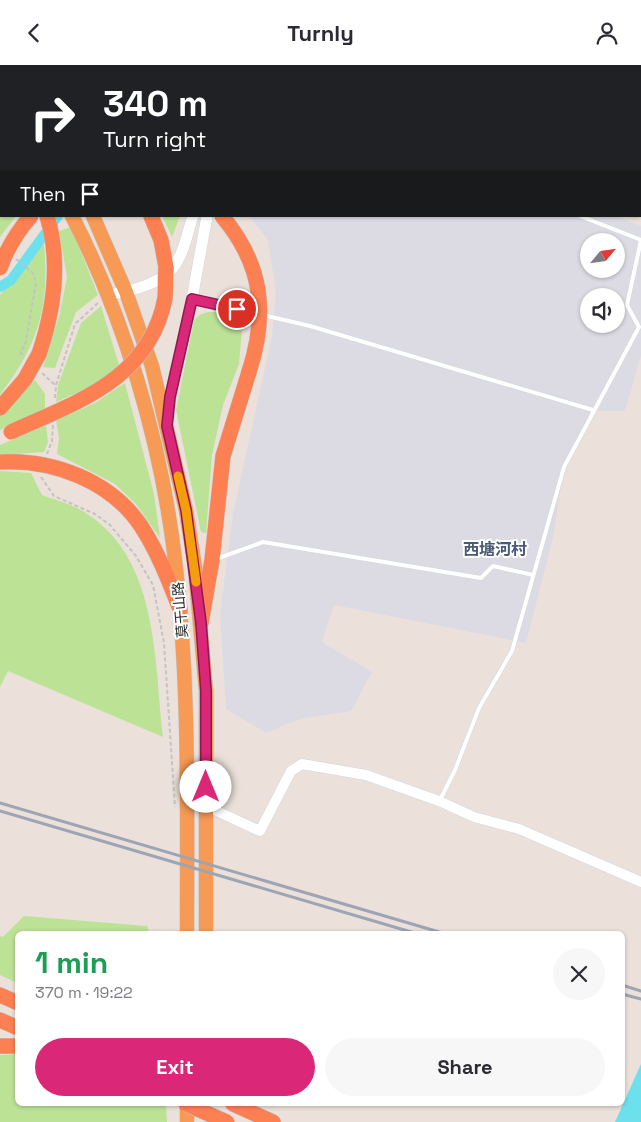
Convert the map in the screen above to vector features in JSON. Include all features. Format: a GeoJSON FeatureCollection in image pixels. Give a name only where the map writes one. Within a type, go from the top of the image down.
{"type":"FeatureCollection","features":[{"type":"Feature","properties":{"kind":"highway"},"geometry":{"type":"LineString","coordinates":[[0,268],[4,255],[19,230],[30,217]]}},
{"type":"Feature","properties":{"kind":"highway"},"geometry":{"type":"LineString","coordinates":[[0,407],[24,379],[39,354],[51,313],[54,255],[47,217]]}},
{"type":"Feature","properties":{"kind":"highway","name":"莫干山路"},"geometry":{"type":"LineString","coordinates":[[93,217],[126,292],[152,367],[186,510],[201,623],[206,691],[206,931]]}},
{"type":"Feature","properties":{"kind":"highway"},"geometry":{"type":"LineString","coordinates":[[6,434],[102,389],[117,379],[136,360],[151,336],[165,297],[166,267],[161,240],[151,217]]}},
{"type":"Feature","properties":{"kind":"highway"},"geometry":{"type":"LineString","coordinates":[[201,623],[212,560],[223,456],[249,372],[260,327],[259,295],[245,250],[234,230],[223,217]]}},
{"type":"Feature","properties":{"kind":"highway","name":"莫干山路"},"geometry":{"type":"LineString","coordinates":[[73,218],[107,295],[140,388],[161,471],[174,551],[186,694],[187,931]]}},
{"type":"Feature","properties":{"kind":"highway"},"geometry":{"type":"LineString","coordinates":[[0,463],[11,462],[60,468],[82,476],[115,498],[140,525],[162,562],[180,609]]}},
{"type":"Feature","properties":{"kind":"highway"},"geometry":{"type":"LineString","coordinates":[[0,1020],[15,1027]]}},
{"type":"Feature","properties":{"kind":"highway"},"geometry":{"type":"LineString","coordinates":[[0,1046],[15,1046]]}},
{"type":"Feature","properties":{"kind":"highway"},"geometry":{"type":"LineString","coordinates":[[187,1106],[187,1122]]}},
{"type":"Feature","properties":{"kind":"highway"},"geometry":{"type":"LineString","coordinates":[[191,1106],[227,1122]]}},
{"type":"Feature","properties":{"kind":"highway"},"geometry":{"type":"LineString","coordinates":[[204,1106],[204,1122]]}},
{"type":"Feature","properties":{"kind":"highway"},"geometry":{"type":"LineString","coordinates":[[237,1106],[273,1122]]}},
{"type":"Feature","properties":{"kind":"main road"},"geometry":{"type":"LineString","coordinates":[[107,295],[126,292],[144,286],[170,271],[178,260],[193,217]]}},
{"type":"Feature","properties":{"kind":"main road","name":"莫干山路"},"geometry":{"type":"LineString","coordinates":[[167,426],[170,397],[192,299],[207,217]]}},
{"type":"Feature","properties":{"kind":"street"},"geometry":{"type":"LineString","coordinates":[[206,807],[260,831],[291,771],[302,764],[366,775],[440,801],[474,817],[519,829],[641,882]]}},
{"type":"Feature","properties":{"kind":"lane"},"geometry":{"type":"LineString","coordinates":[[440,801],[455,770],[479,708],[512,651],[564,467],[639,327],[627,305],[641,240],[583,217]]}},
{"type":"Feature","properties":{"kind":"lane"},"geometry":{"type":"LineString","coordinates":[[192,299],[310,326],[594,411]]}},
{"type":"Feature","properties":{"kind":"lane"},"geometry":{"type":"LineString","coordinates":[[212,560],[263,541],[481,578],[493,566],[533,575]]}},
{"type":"Feature","properties":{"kind":"path"},"geometry":{"type":"LineString","coordinates":[[12,256],[33,273]]}},
{"type":"Feature","properties":{"kind":"path"},"geometry":{"type":"LineString","coordinates":[[55,404],[56,385],[75,324],[107,295]]}},
{"type":"Feature","properties":{"kind":"path"},"geometry":{"type":"LineString","coordinates":[[47,454],[52,441],[54,422]]}},
{"type":"Feature","properties":{"kind":"path"},"geometry":{"type":"LineString","coordinates":[[41,477],[54,497],[95,514],[110,525],[136,556],[153,585],[164,643],[176,811]]}},
{"type":"Feature","properties":{"kind":"shaded area"},"geometry":{"type":"Polygon","coordinates":[[[250,217],[618,217],[641,226],[641,356],[625,411],[593,411],[564,467],[553,538],[526,643],[334,605],[322,642],[372,672],[351,711],[299,719],[266,733],[226,709],[220,614],[233,514],[272,336],[276,292],[268,240],[250,217]]]}},
{"type":"Feature","properties":{"kind":"green space"},"geometry":{"type":"Polygon","coordinates":[[[0,217],[15,217],[0,237],[0,217]]]}},
{"type":"Feature","properties":{"kind":"green space"},"geometry":{"type":"Polygon","coordinates":[[[162,217],[180,217],[172,237],[162,217]]]}},
{"type":"Feature","properties":{"kind":"green space"},"geometry":{"type":"Polygon","coordinates":[[[71,227],[98,295],[76,312],[55,368],[43,367],[60,313],[67,277],[59,231],[71,227]]]}},
{"type":"Feature","properties":{"kind":"green space"},"geometry":{"type":"Polygon","coordinates":[[[44,244],[45,287],[43,306],[38,324],[24,359],[0,395],[0,295],[44,244]]]}},
{"type":"Feature","properties":{"kind":"green space"},"geometry":{"type":"Polygon","coordinates":[[[101,306],[119,365],[98,383],[56,402],[58,385],[81,323],[101,306]]]}},
{"type":"Feature","properties":{"kind":"green space"},"geometry":{"type":"Polygon","coordinates":[[[208,312],[221,312],[243,317],[239,364],[223,405],[212,455],[206,533],[201,532],[176,410],[194,321],[199,315],[208,312]]]}},
{"type":"Feature","properties":{"kind":"green space"},"geometry":{"type":"Polygon","coordinates":[[[35,380],[45,394],[45,408],[0,430],[0,415],[35,380]]]}},
{"type":"Feature","properties":{"kind":"green space"},"geometry":{"type":"Polygon","coordinates":[[[125,383],[154,494],[160,538],[136,504],[115,484],[57,454],[59,438],[56,420],[95,403],[125,383]]]}},
{"type":"Feature","properties":{"kind":"green space"},"geometry":{"type":"Polygon","coordinates":[[[46,425],[48,442],[44,452],[0,455],[0,445],[46,425]]]}},
{"type":"Feature","properties":{"kind":"green space"},"geometry":{"type":"Polygon","coordinates":[[[0,471],[31,473],[42,495],[81,510],[107,529],[125,553],[139,581],[148,611],[154,643],[163,737],[8,671],[0,687],[0,471]]]}},
{"type":"Feature","properties":{"kind":"green space"},"geometry":{"type":"Polygon","coordinates":[[[24,916],[147,926],[149,931],[15,931],[15,982],[0,975],[0,936],[3,937],[24,916]]]}},
{"type":"Feature","properties":{"kind":"green space"},"geometry":{"type":"Polygon","coordinates":[[[15,1054],[15,1106],[166,1106],[167,1122],[0,1122],[0,1055],[15,1054]]]}},
{"type":"Feature","properties":{"kind":"water"},"geometry":{"type":"Polygon","coordinates":[[[641,1064],[641,1122],[615,1122],[622,1106],[625,1106],[625,1100],[641,1064]]]}},
{"type":"Feature","properties":{"kind":"waterway"},"geometry":{"type":"LineString","coordinates":[[0,287],[11,280],[57,217]]}},
{"type":"Feature","properties":{"kind":"railway"},"geometry":{"type":"LineString","coordinates":[[0,803],[436,931]]}},
{"type":"Feature","properties":{"kind":"railway"},"geometry":{"type":"LineString","coordinates":[[0,811],[408,931]]}},
{"type":"Feature","properties":{"kind":"railway"},"geometry":{"type":"LineString","coordinates":[[625,986],[641,991]]}},
{"type":"Feature","properties":{"kind":"railway"},"geometry":{"type":"LineString","coordinates":[[625,995],[641,999]]}},
{"type":"Feature","properties":{"kind":"slow traffic"},"geometry":{"type":"LineString","coordinates":[[178,476],[186,510],[196,582]]}},
{"type":"Feature","properties":{"kind":"district","name":"西塘河村"},"geometry":{"type":"Point","coordinates":[495,549]}},
{"type":"Feature","properties":{"kind":"route"},"geometry":{"type":"LineString","coordinates":[[206,787],[206,691],[195,567],[186,510],[167,426],[170,397],[192,299],[237,309]]}}]}
